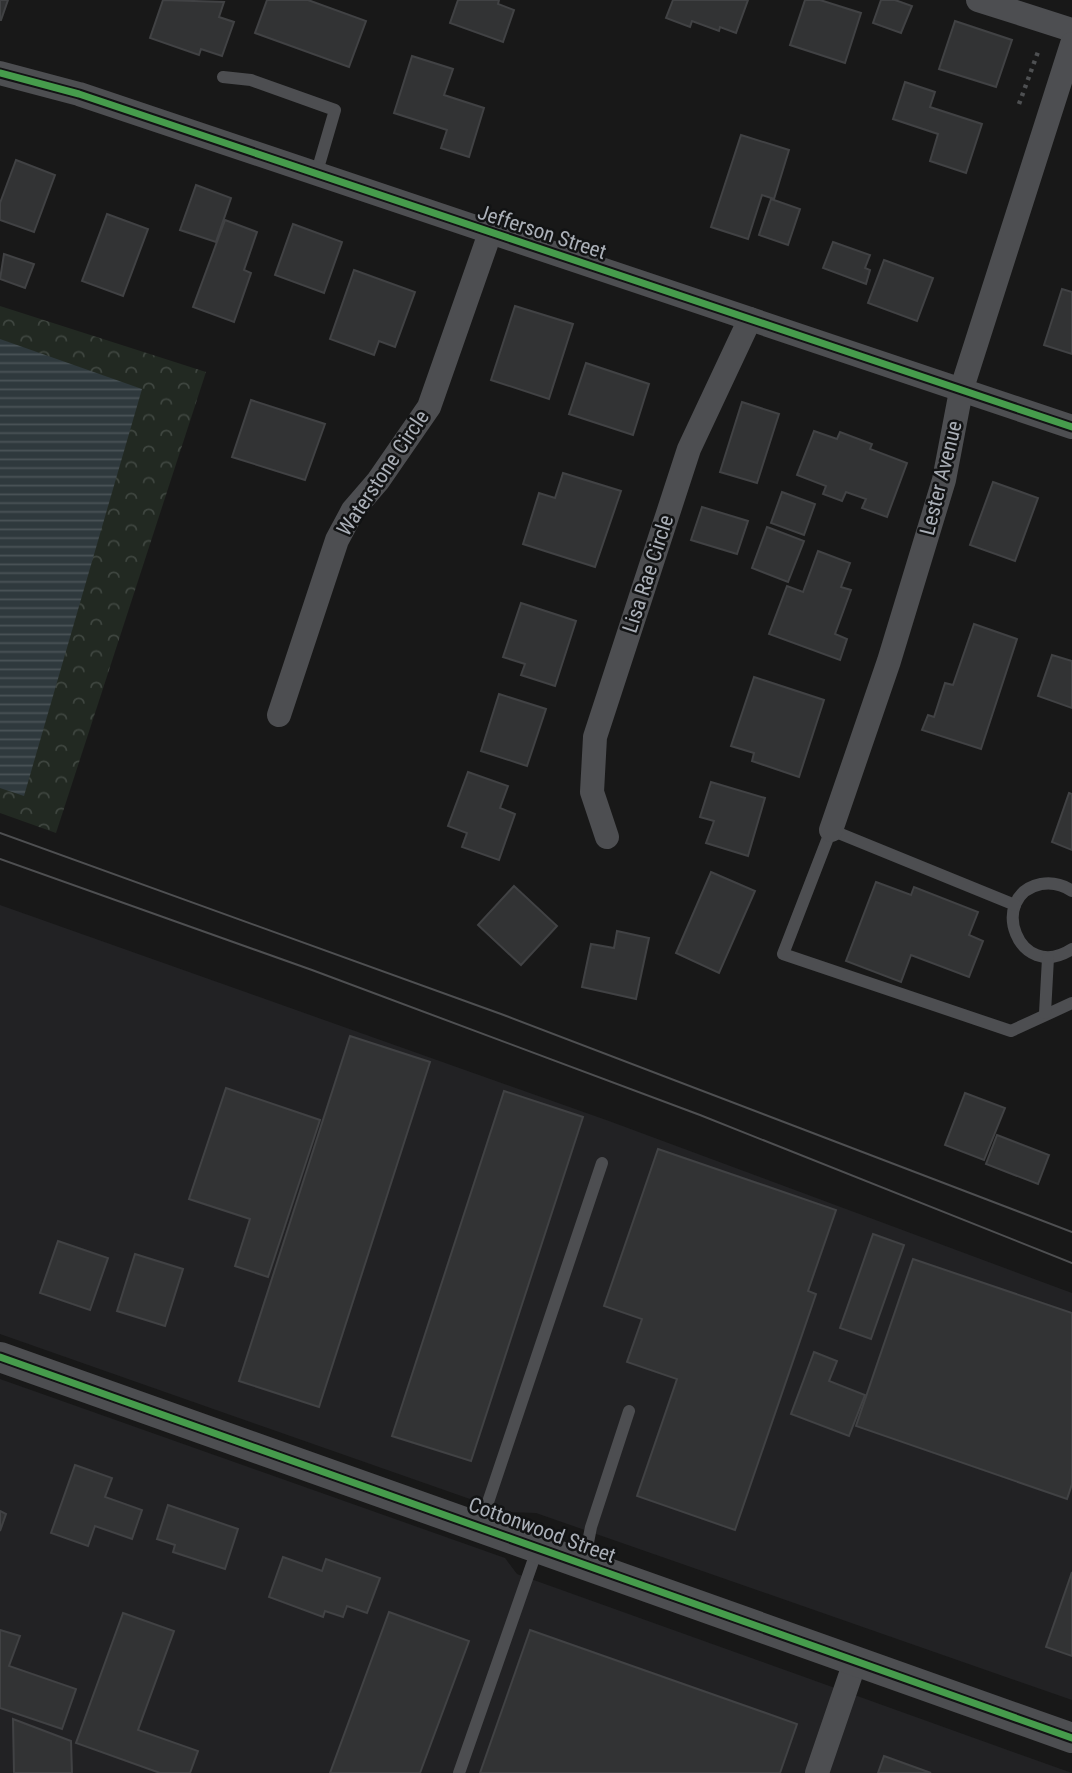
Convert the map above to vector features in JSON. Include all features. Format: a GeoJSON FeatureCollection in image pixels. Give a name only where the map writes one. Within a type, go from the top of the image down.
{"type":"FeatureCollection","features":[{"type":"Feature","properties":{"kind":"street"},"geometry":{"type":"LineString","coordinates":[[978,0],[1072,30]]}},
{"type":"Feature","properties":{"kind":"street","name":"Lester Avenue"},"geometry":{"type":"LineString","coordinates":[[831,830],[889,660],[944,480],[961,391],[1072,44]]}},
{"type":"Feature","properties":{"kind":"street","name":"Jefferson Street"},"geometry":{"type":"LineString","coordinates":[[0,73],[79,94],[1072,427]]}},
{"type":"Feature","properties":{"kind":"street","name":"Waterstone Circle"},"geometry":{"type":"LineString","coordinates":[[279,715],[337,540],[353,510],[378,481],[429,407],[490,233]]}},
{"type":"Feature","properties":{"kind":"street","name":"Lisa Rae Circle"},"geometry":{"type":"LineString","coordinates":[[607,837],[592,792],[595,737],[689,449],[750,319]]}},
{"type":"Feature","properties":{"kind":"street","name":"Cottonwood Street"},"geometry":{"type":"LineString","coordinates":[[0,1357],[1072,1738]]}},
{"type":"Feature","properties":{"kind":"street"},"geometry":{"type":"LineString","coordinates":[[817,1773],[855,1662]]}},
{"type":"Feature","properties":{"kind":"lane"},"geometry":{"type":"LineString","coordinates":[[223,77],[251,80],[335,110],[316,175]]}},
{"type":"Feature","properties":{"kind":"lane"},"geometry":{"type":"LineString","coordinates":[[1015,905],[831,830],[783,954],[1011,1031],[1045,1013],[1072,1003]]}},
{"type":"Feature","properties":{"kind":"lane"},"geometry":{"type":"LineString","coordinates":[[1072,891],[1050,882],[1036,885],[1024,893],[1015,905],[1012,919],[1015,933],[1023,946],[1034,954],[1048,957],[1063,955],[1072,949]]}},
{"type":"Feature","properties":{"kind":"lane"},"geometry":{"type":"LineString","coordinates":[[1045,1013],[1048,957]]}},
{"type":"Feature","properties":{"kind":"lane"},"geometry":{"type":"LineString","coordinates":[[480,1526],[602,1163]]}},
{"type":"Feature","properties":{"kind":"lane"},"geometry":{"type":"LineString","coordinates":[[584,1563],[591,1527],[629,1411]]}},
{"type":"Feature","properties":{"kind":"lane"},"geometry":{"type":"LineString","coordinates":[[459,1773],[538,1546]]}},
{"type":"Feature","properties":{"kind":"path"},"geometry":{"type":"LineString","coordinates":[[1019,104],[1040,45]]}},
{"type":"Feature","properties":{"kind":"shaded area"},"geometry":{"type":"Polygon","coordinates":[[[0,339],[142,389],[24,796],[0,788],[0,339]]]}},
{"type":"Feature","properties":{"kind":"shaded area"},"geometry":{"type":"Polygon","coordinates":[[[0,905],[609,1121],[1072,1293],[1072,1700],[536,1513],[507,1512],[0,1334],[0,905]]]}},
{"type":"Feature","properties":{"kind":"shaded area"},"geometry":{"type":"Polygon","coordinates":[[[0,1379],[505,1558],[517,1574],[1072,1773],[0,1773],[0,1379]]]}},
{"type":"Feature","properties":{"kind":"green space"},"geometry":{"type":"Polygon","coordinates":[[[0,306],[206,372],[56,833],[0,813],[0,306]]]}},
{"type":"Feature","properties":{"kind":"building"},"geometry":{"type":"Polygon","coordinates":[[[0,0],[8,0],[1,20],[0,20],[0,0]]]}},
{"type":"Feature","properties":{"kind":"building"},"geometry":{"type":"Polygon","coordinates":[[[163,0],[224,2],[219,17],[234,22],[222,56],[201,49],[199,55],[150,38],[163,0]]]}},
{"type":"Feature","properties":{"kind":"building"},"geometry":{"type":"Polygon","coordinates":[[[267,0],[308,0],[366,21],[349,67],[255,33],[267,0]]]}},
{"type":"Feature","properties":{"kind":"building"},"geometry":{"type":"Polygon","coordinates":[[[458,0],[499,0],[498,4],[514,10],[503,42],[450,23],[458,0]]]}},
{"type":"Feature","properties":{"kind":"building"},"geometry":{"type":"Polygon","coordinates":[[[673,0],[748,0],[736,33],[720,27],[719,31],[692,21],[690,27],[666,18],[673,0]]]}},
{"type":"Feature","properties":{"kind":"building"},"geometry":{"type":"Polygon","coordinates":[[[805,0],[820,0],[861,13],[845,63],[790,45],[805,0]]]}},
{"type":"Feature","properties":{"kind":"building"},"geometry":{"type":"Polygon","coordinates":[[[881,0],[895,0],[912,6],[901,33],[873,23],[881,0]]]}},
{"type":"Feature","properties":{"kind":"building"},"geometry":{"type":"Polygon","coordinates":[[[955,21],[1012,40],[996,87],[939,69],[955,21]]]}},
{"type":"Feature","properties":{"kind":"building"},"geometry":{"type":"Polygon","coordinates":[[[412,56],[453,69],[444,95],[484,108],[469,157],[441,148],[447,130],[394,113],[412,56]]]}},
{"type":"Feature","properties":{"kind":"building"},"geometry":{"type":"Polygon","coordinates":[[[905,82],[935,92],[930,107],[982,124],[966,173],[930,161],[938,134],[893,119],[905,82]]]}},
{"type":"Feature","properties":{"kind":"building"},"geometry":{"type":"Polygon","coordinates":[[[741,135],[789,150],[774,199],[762,195],[748,239],[711,227],[741,135]]]}},
{"type":"Feature","properties":{"kind":"building"},"geometry":{"type":"Polygon","coordinates":[[[16,160],[55,175],[34,232],[0,220],[0,203],[16,160]]]}},
{"type":"Feature","properties":{"kind":"building"},"geometry":{"type":"Polygon","coordinates":[[[196,185],[231,198],[216,242],[180,230],[196,185]]]}},
{"type":"Feature","properties":{"kind":"building"},"geometry":{"type":"Polygon","coordinates":[[[771,199],[800,209],[788,245],[759,235],[771,199]]]}},
{"type":"Feature","properties":{"kind":"building"},"geometry":{"type":"Polygon","coordinates":[[[107,214],[148,229],[123,296],[82,281],[107,214]]]}},
{"type":"Feature","properties":{"kind":"building"},"geometry":{"type":"Polygon","coordinates":[[[225,220],[257,232],[244,270],[251,273],[234,322],[193,307],[225,220]]]}},
{"type":"Feature","properties":{"kind":"building"},"geometry":{"type":"Polygon","coordinates":[[[293,224],[342,242],[324,293],[275,275],[293,224]]]}},
{"type":"Feature","properties":{"kind":"building"},"geometry":{"type":"Polygon","coordinates":[[[833,242],[870,255],[865,268],[870,270],[866,284],[823,268],[833,242]]]}},
{"type":"Feature","properties":{"kind":"building"},"geometry":{"type":"Polygon","coordinates":[[[4,254],[34,264],[25,288],[0,279],[4,254]]]}},
{"type":"Feature","properties":{"kind":"building"},"geometry":{"type":"Polygon","coordinates":[[[884,260],[933,278],[917,321],[868,303],[884,260]]]}},
{"type":"Feature","properties":{"kind":"building"},"geometry":{"type":"Polygon","coordinates":[[[354,270],[415,292],[395,347],[379,341],[374,355],[330,339],[354,270]]]}},
{"type":"Feature","properties":{"kind":"building"},"geometry":{"type":"Polygon","coordinates":[[[1062,289],[1072,292],[1072,354],[1044,345],[1062,289]]]}},
{"type":"Feature","properties":{"kind":"building"},"geometry":{"type":"Polygon","coordinates":[[[515,306],[573,324],[549,399],[491,380],[515,306]]]}},
{"type":"Feature","properties":{"kind":"building"},"geometry":{"type":"Polygon","coordinates":[[[586,363],[649,384],[633,435],[569,414],[586,363]]]}},
{"type":"Feature","properties":{"kind":"building"},"geometry":{"type":"Polygon","coordinates":[[[251,400],[325,424],[305,480],[232,457],[251,400]]]}},
{"type":"Feature","properties":{"kind":"building"},"geometry":{"type":"Polygon","coordinates":[[[742,402],[779,414],[757,483],[720,472],[742,402]]]}},
{"type":"Feature","properties":{"kind":"building"},"geometry":{"type":"Polygon","coordinates":[[[814,431],[837,439],[840,432],[872,444],[870,449],[907,463],[887,517],[862,508],[866,499],[846,492],[842,501],[823,494],[826,486],[797,475],[814,431]]]}},
{"type":"Feature","properties":{"kind":"building"},"geometry":{"type":"Polygon","coordinates":[[[563,473],[621,491],[595,567],[523,544],[539,493],[555,498],[563,473]]]}},
{"type":"Feature","properties":{"kind":"building"},"geometry":{"type":"Polygon","coordinates":[[[993,482],[1038,498],[1015,561],[970,545],[993,482]]]}},
{"type":"Feature","properties":{"kind":"building"},"geometry":{"type":"Polygon","coordinates":[[[782,492],[815,504],[804,535],[771,523],[782,492]]]}},
{"type":"Feature","properties":{"kind":"building"},"geometry":{"type":"Polygon","coordinates":[[[702,507],[748,521],[737,554],[691,540],[702,507]]]}},
{"type":"Feature","properties":{"kind":"building"},"geometry":{"type":"Polygon","coordinates":[[[767,527],[804,541],[788,582],[752,568],[767,527]]]}},
{"type":"Feature","properties":{"kind":"building"},"geometry":{"type":"Polygon","coordinates":[[[818,551],[850,563],[841,587],[851,590],[835,634],[847,639],[840,660],[769,634],[787,586],[803,592],[818,551]]]}},
{"type":"Feature","properties":{"kind":"building"},"geometry":{"type":"Polygon","coordinates":[[[521,603],[576,621],[555,686],[521,675],[525,664],[503,657],[521,603]]]}},
{"type":"Feature","properties":{"kind":"building"},"geometry":{"type":"Polygon","coordinates":[[[974,624],[1017,639],[981,749],[922,730],[928,715],[934,717],[945,683],[953,685],[974,624]]]}},
{"type":"Feature","properties":{"kind":"building"},"geometry":{"type":"Polygon","coordinates":[[[1052,655],[1072,661],[1072,708],[1038,696],[1052,655]]]}},
{"type":"Feature","properties":{"kind":"building"},"geometry":{"type":"Polygon","coordinates":[[[754,677],[824,700],[799,777],[752,761],[754,753],[731,746],[754,677]]]}},
{"type":"Feature","properties":{"kind":"building"},"geometry":{"type":"Polygon","coordinates":[[[499,694],[546,709],[527,766],[481,751],[499,694]]]}},
{"type":"Feature","properties":{"kind":"building"},"geometry":{"type":"Polygon","coordinates":[[[468,772],[508,786],[500,808],[515,814],[499,860],[462,847],[467,833],[448,826],[468,772]]]}},
{"type":"Feature","properties":{"kind":"building"},"geometry":{"type":"Polygon","coordinates":[[[711,782],[765,798],[748,856],[706,843],[714,821],[700,817],[711,782]]]}},
{"type":"Feature","properties":{"kind":"building"},"geometry":{"type":"Polygon","coordinates":[[[1069,793],[1072,794],[1072,850],[1052,842],[1069,793]]]}},
{"type":"Feature","properties":{"kind":"building"},"geometry":{"type":"Polygon","coordinates":[[[711,872],[755,891],[719,973],[676,953],[711,872]]]}},
{"type":"Feature","properties":{"kind":"building"},"geometry":{"type":"Polygon","coordinates":[[[876,882],[911,895],[914,887],[978,912],[969,935],[983,941],[969,977],[911,955],[901,982],[846,961],[876,882]]]}},
{"type":"Feature","properties":{"kind":"building"},"geometry":{"type":"Polygon","coordinates":[[[514,886],[557,926],[521,965],[478,925],[514,886]]]}},
{"type":"Feature","properties":{"kind":"building"},"geometry":{"type":"Polygon","coordinates":[[[617,931],[649,938],[636,999],[582,987],[591,944],[614,948],[617,931]]]}},
{"type":"Feature","properties":{"kind":"building"},"geometry":{"type":"Polygon","coordinates":[[[350,1036],[430,1062],[319,1407],[239,1381],[350,1036]]]}},
{"type":"Feature","properties":{"kind":"building"},"geometry":{"type":"Polygon","coordinates":[[[226,1088],[320,1120],[268,1277],[235,1266],[250,1219],[189,1199],[226,1088]]]}},
{"type":"Feature","properties":{"kind":"building"},"geometry":{"type":"Polygon","coordinates":[[[504,1091],[583,1117],[471,1461],[392,1436],[504,1091]]]}},
{"type":"Feature","properties":{"kind":"building"},"geometry":{"type":"Polygon","coordinates":[[[965,1093],[1005,1108],[984,1160],[945,1145],[965,1093]]]}},
{"type":"Feature","properties":{"kind":"building"},"geometry":{"type":"Polygon","coordinates":[[[997,1135],[1049,1155],[1038,1184],[986,1164],[997,1135]]]}},
{"type":"Feature","properties":{"kind":"building"},"geometry":{"type":"Polygon","coordinates":[[[658,1149],[836,1210],[808,1291],[816,1294],[735,1530],[637,1496],[677,1379],[627,1362],[642,1319],[604,1306],[658,1149]]]}},
{"type":"Feature","properties":{"kind":"building"},"geometry":{"type":"Polygon","coordinates":[[[873,1234],[904,1245],[871,1339],[840,1328],[873,1234]]]}},
{"type":"Feature","properties":{"kind":"building"},"geometry":{"type":"Polygon","coordinates":[[[58,1241],[108,1258],[90,1310],[40,1293],[58,1241]]]}},
{"type":"Feature","properties":{"kind":"building"},"geometry":{"type":"Polygon","coordinates":[[[135,1254],[183,1269],[165,1326],[117,1311],[135,1254]]]}},
{"type":"Feature","properties":{"kind":"building"},"geometry":{"type":"Polygon","coordinates":[[[913,1259],[1072,1313],[1072,1484],[1067,1499],[856,1426],[913,1259]]]}},
{"type":"Feature","properties":{"kind":"building"},"geometry":{"type":"Polygon","coordinates":[[[814,1352],[837,1361],[829,1381],[865,1395],[849,1436],[791,1414],[814,1352]]]}},
{"type":"Feature","properties":{"kind":"building"},"geometry":{"type":"Polygon","coordinates":[[[75,1465],[112,1478],[105,1497],[142,1510],[132,1539],[95,1526],[88,1546],[51,1533],[75,1465]]]}},
{"type":"Feature","properties":{"kind":"building"},"geometry":{"type":"Polygon","coordinates":[[[168,1505],[238,1529],[225,1569],[173,1552],[175,1545],[157,1539],[168,1505]]]}},
{"type":"Feature","properties":{"kind":"building"},"geometry":{"type":"Polygon","coordinates":[[[0,1511],[6,1514],[0,1531],[0,1511]]]}},
{"type":"Feature","properties":{"kind":"building"},"geometry":{"type":"Polygon","coordinates":[[[283,1557],[322,1571],[326,1559],[380,1578],[367,1613],[347,1606],[343,1617],[325,1611],[323,1617],[269,1597],[283,1557]]]}},
{"type":"Feature","properties":{"kind":"building"},"geometry":{"type":"Polygon","coordinates":[[[1072,1572],[1072,1656],[1046,1647],[1072,1572]]]}},
{"type":"Feature","properties":{"kind":"building"},"geometry":{"type":"Polygon","coordinates":[[[389,1612],[469,1641],[420,1773],[330,1773],[389,1612]]]}},
{"type":"Feature","properties":{"kind":"building"},"geometry":{"type":"Polygon","coordinates":[[[123,1613],[174,1631],[138,1730],[198,1751],[190,1773],[160,1773],[76,1743],[123,1613]]]}},
{"type":"Feature","properties":{"kind":"building"},"geometry":{"type":"Polygon","coordinates":[[[0,1630],[20,1636],[9,1666],[76,1689],[62,1729],[0,1708],[0,1630]]]}},
{"type":"Feature","properties":{"kind":"building"},"geometry":{"type":"Polygon","coordinates":[[[530,1630],[797,1724],[780,1773],[480,1773],[530,1630]]]}},
{"type":"Feature","properties":{"kind":"building"},"geometry":{"type":"Polygon","coordinates":[[[13,1719],[71,1741],[72,1773],[14,1773],[13,1719]]]}},
{"type":"Feature","properties":{"kind":"building"},"geometry":{"type":"Polygon","coordinates":[[[884,1756],[931,1773],[878,1773],[884,1756]]]}},
{"type":"Feature","properties":{"kind":"tram line"},"geometry":{"type":"LineString","coordinates":[[0,833],[501,1014],[1072,1232]]}},
{"type":"Feature","properties":{"kind":"tram line"},"geometry":{"type":"LineString","coordinates":[[0,859],[312,970],[700,1115],[1072,1263]]}},
{"type":"Feature","properties":{"kind":"cycle path"},"geometry":{"type":"LineString","coordinates":[[0,73],[79,94],[1072,427]]}},
{"type":"Feature","properties":{"kind":"cycle path"},"geometry":{"type":"LineString","coordinates":[[0,1357],[1072,1738]]}}]}
